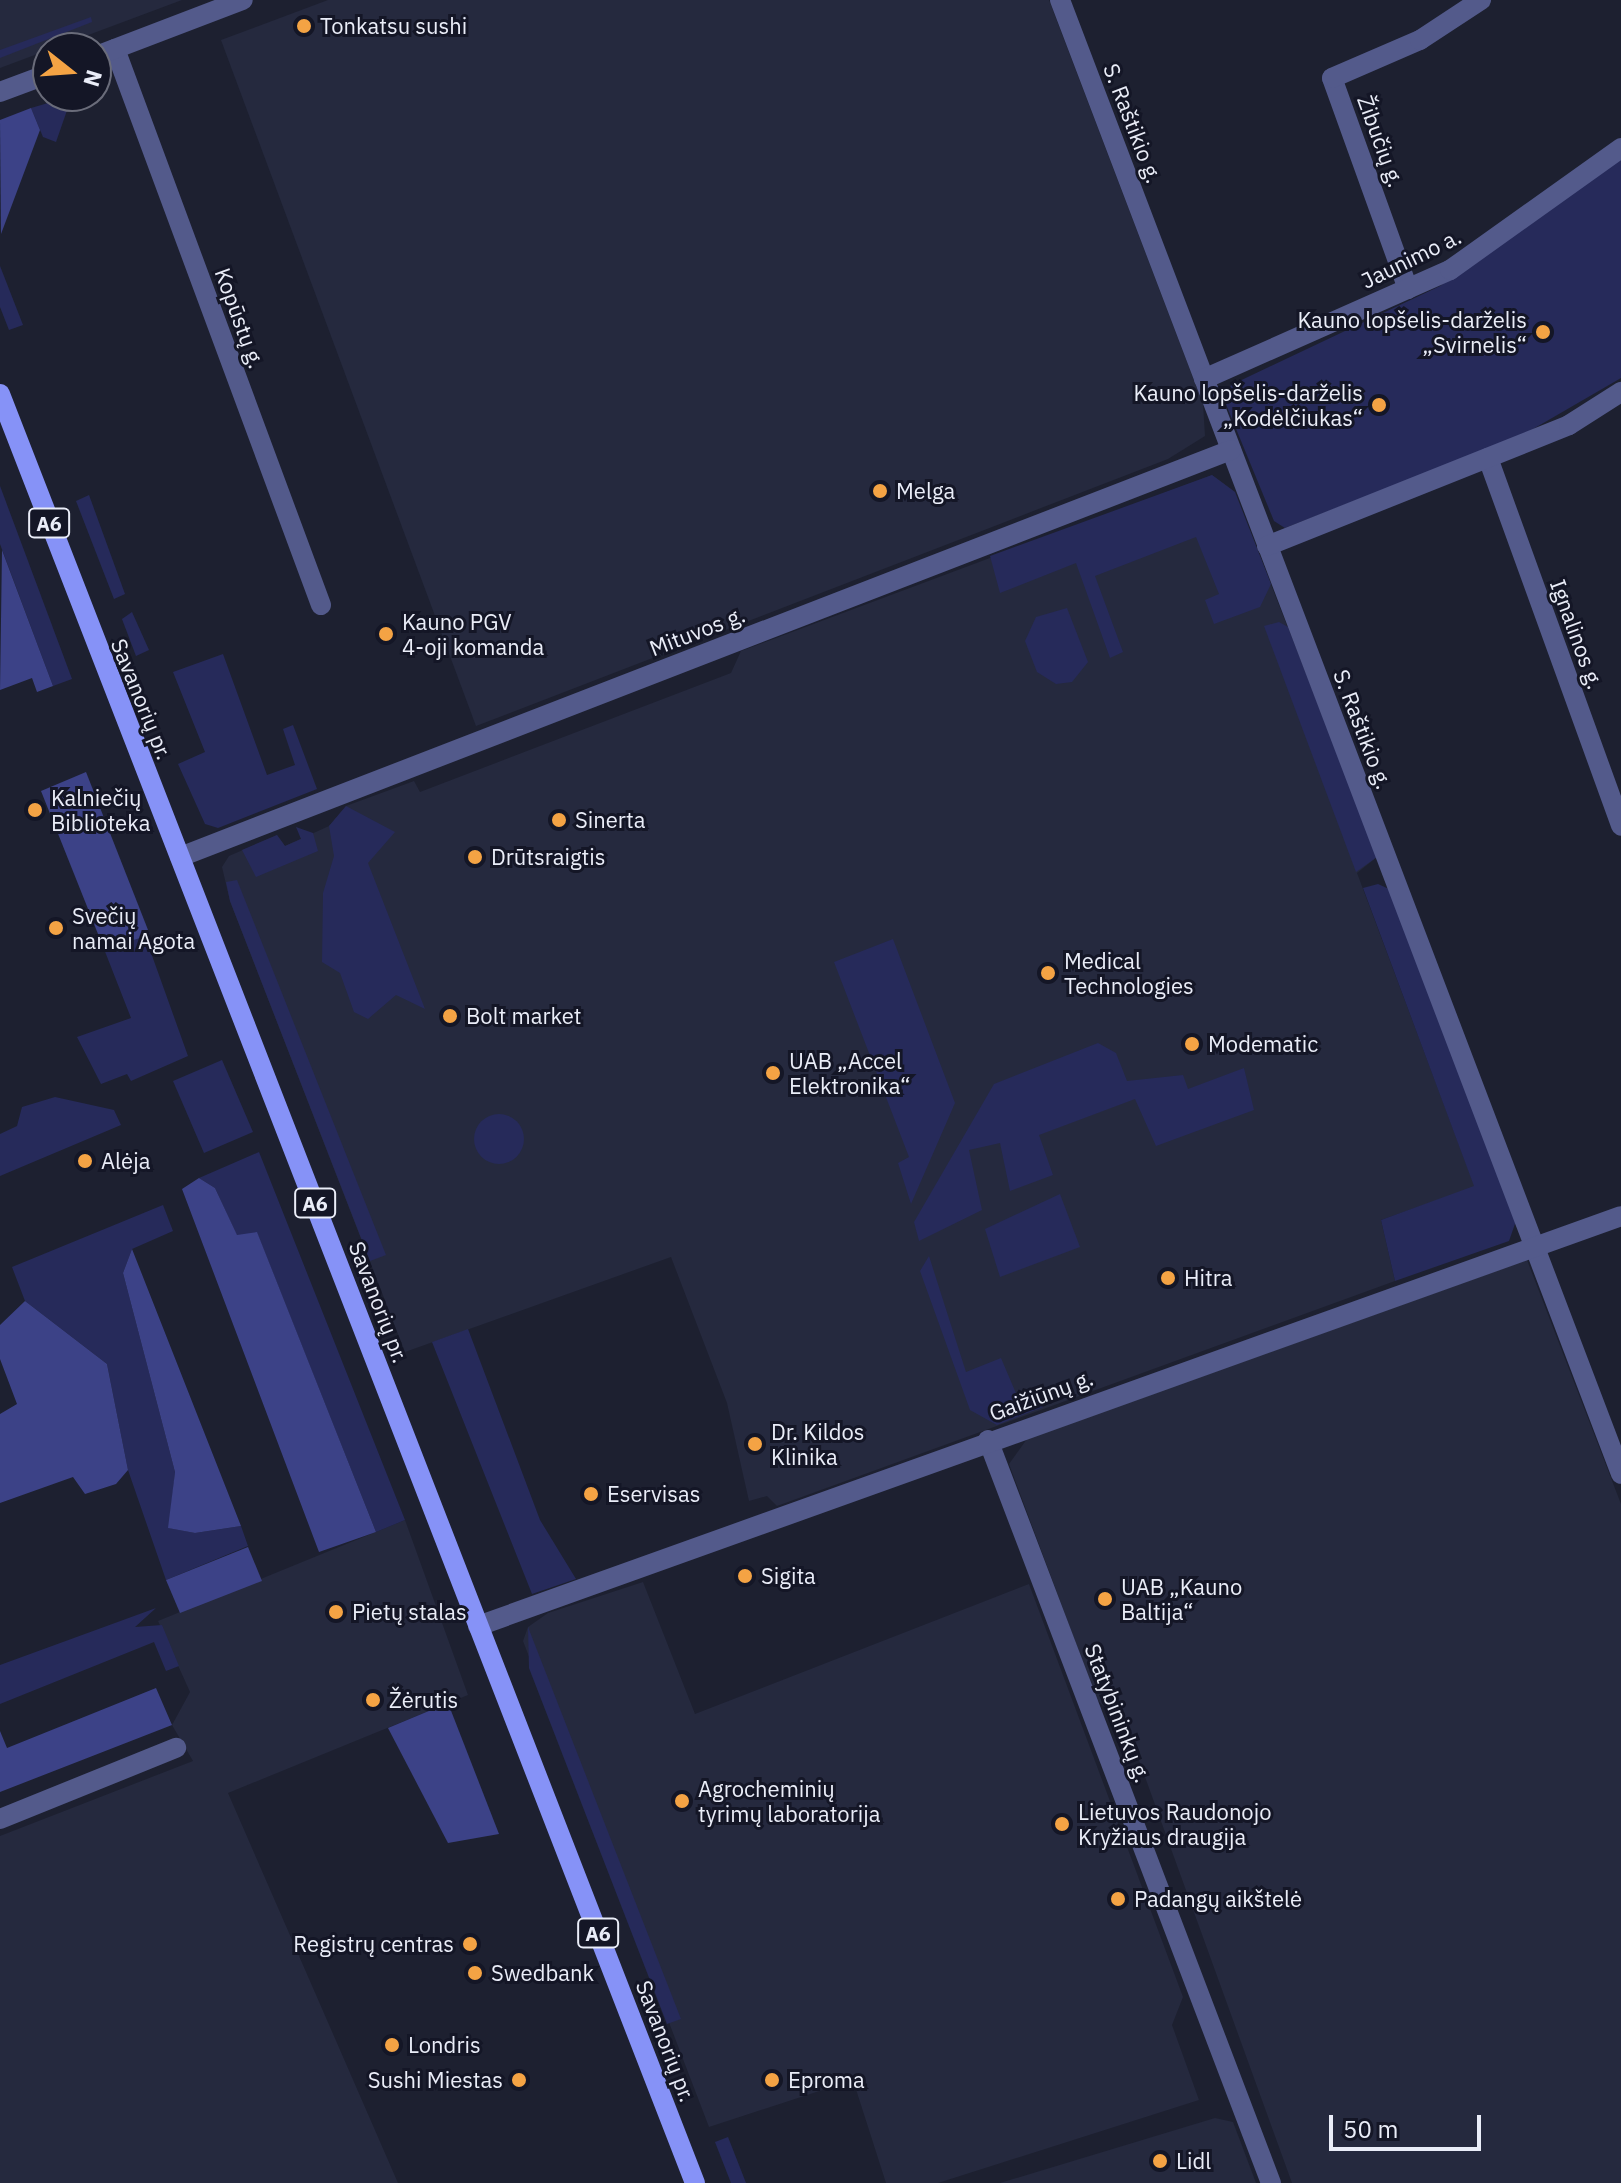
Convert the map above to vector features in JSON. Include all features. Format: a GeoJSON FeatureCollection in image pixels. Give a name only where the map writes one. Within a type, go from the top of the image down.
{"type":"FeatureCollection","features":[{"type":"Feature","properties":{"kind":"main road","name":"Savanorių pr."},"geometry":{"type":"LineString","coordinates":[[0,394],[695,2183]]}},
{"type":"Feature","properties":{"kind":"street"},"geometry":{"type":"LineString","coordinates":[[112,49],[243,0]]}},
{"type":"Feature","properties":{"kind":"street","name":"S. Raštikio g."},"geometry":{"type":"LineString","coordinates":[[1060,0],[1621,1474]]}},
{"type":"Feature","properties":{"kind":"street","name":"Žibučių g."},"geometry":{"type":"LineString","coordinates":[[1408,289],[1332,78],[1420,40],[1481,0]]}},
{"type":"Feature","properties":{"kind":"street","name":"Kopūstų g."},"geometry":{"type":"LineString","coordinates":[[112,70],[321,605]]}},
{"type":"Feature","properties":{"kind":"street"},"geometry":{"type":"LineString","coordinates":[[0,92],[32,80]]}},
{"type":"Feature","properties":{"kind":"street","name":"Jaunimo a."},"geometry":{"type":"LineString","coordinates":[[1204,379],[1408,289],[1481,251],[1621,148]]}},
{"type":"Feature","properties":{"kind":"street"},"geometry":{"type":"LineString","coordinates":[[1267,546],[1569,425],[1621,392]]}},
{"type":"Feature","properties":{"kind":"street","name":"Mituvos g."},"geometry":{"type":"LineString","coordinates":[[180,857],[1231,450]]}},
{"type":"Feature","properties":{"kind":"street","name":"Ignalinos g."},"geometry":{"type":"LineString","coordinates":[[1488,458],[1621,826]]}},
{"type":"Feature","properties":{"kind":"street","name":"Gaižiūnų g."},"geometry":{"type":"LineString","coordinates":[[478,1626],[988,1440],[1621,1216]]}},
{"type":"Feature","properties":{"kind":"street","name":"Statybininkų g."},"geometry":{"type":"LineString","coordinates":[[988,1440],[1271,2183]]}},
{"type":"Feature","properties":{"kind":"street"},"geometry":{"type":"LineString","coordinates":[[0,1819],[176,1748]]}},
{"type":"Feature","properties":{"kind":"shaded area"},"geometry":{"type":"Polygon","coordinates":[[[0,0],[182,0],[96,32],[32,32],[32,56],[0,68],[0,0]]]}},
{"type":"Feature","properties":{"kind":"shaded area"},"geometry":{"type":"Polygon","coordinates":[[[328,0],[1049,0],[1203,404],[1205,436],[1168,459],[476,726],[221,40],[328,0]]]}},
{"type":"Feature","properties":{"kind":"shaded area"},"geometry":{"type":"Polygon","coordinates":[[[91,17],[92,22],[66,32],[50,32],[91,17]]]}},
{"type":"Feature","properties":{"kind":"shaded area"},"geometry":{"type":"Polygon","coordinates":[[[32,38],[32,45],[0,58],[0,50],[32,38]]]}},
{"type":"Feature","properties":{"kind":"shaded area"},"geometry":{"type":"Polygon","coordinates":[[[31,108],[40,130],[1,234],[0,120],[31,108]]]}},
{"type":"Feature","properties":{"kind":"shaded area"},"geometry":{"type":"Polygon","coordinates":[[[33,112],[66,112],[56,142],[43,137],[33,112]]]}},
{"type":"Feature","properties":{"kind":"shaded area"},"geometry":{"type":"Polygon","coordinates":[[[1621,156],[1621,378],[1521,436],[1285,528],[1274,521],[1225,402],[1231,385],[1440,286],[1621,156]]]}},
{"type":"Feature","properties":{"kind":"shaded area"},"geometry":{"type":"Polygon","coordinates":[[[0,266],[23,325],[9,330],[0,307],[0,266]]]}},
{"type":"Feature","properties":{"kind":"shaded area"},"geometry":{"type":"Polygon","coordinates":[[[1212,475],[1235,492],[1377,857],[1357,873],[1475,1187],[1381,1220],[1395,1281],[777,1506],[767,1496],[749,1501],[727,1403],[671,1257],[405,1352],[230,901],[222,867],[229,856],[277,835],[285,846],[329,826],[346,806],[414,781],[420,792],[731,673],[741,651],[1212,475]]]}},
{"type":"Feature","properties":{"kind":"shaded area"},"geometry":{"type":"Polygon","coordinates":[[[1212,475],[1235,492],[1271,584],[1260,607],[1214,624],[1205,600],[1219,594],[1196,537],[1095,576],[1123,652],[1110,658],[1076,563],[1000,593],[990,556],[1212,475]]]}},
{"type":"Feature","properties":{"kind":"shaded area"},"geometry":{"type":"Polygon","coordinates":[[[0,486],[72,679],[53,686],[0,544],[0,486]]]}},
{"type":"Feature","properties":{"kind":"shaded area"},"geometry":{"type":"Polygon","coordinates":[[[89,495],[125,594],[114,599],[76,501],[89,495]]]}},
{"type":"Feature","properties":{"kind":"shaded area"},"geometry":{"type":"Polygon","coordinates":[[[2,550],[53,686],[37,692],[32,678],[0,690],[2,550]]]}},
{"type":"Feature","properties":{"kind":"shaded area"},"geometry":{"type":"Polygon","coordinates":[[[1067,608],[1088,662],[1072,682],[1056,684],[1037,672],[1025,641],[1036,617],[1067,608]]]}},
{"type":"Feature","properties":{"kind":"shaded area"},"geometry":{"type":"Polygon","coordinates":[[[132,612],[149,650],[136,656],[122,619],[132,612]]]}},
{"type":"Feature","properties":{"kind":"shaded area"},"geometry":{"type":"Polygon","coordinates":[[[1279,622],[1288,627],[1377,857],[1356,872],[1264,626],[1279,622]]]}},
{"type":"Feature","properties":{"kind":"shaded area"},"geometry":{"type":"Polygon","coordinates":[[[223,654],[267,775],[295,765],[283,729],[293,725],[317,789],[218,828],[205,824],[178,764],[205,752],[173,672],[223,654]]]}},
{"type":"Feature","properties":{"kind":"shaded area"},"geometry":{"type":"Polygon","coordinates":[[[86,772],[150,935],[104,949],[41,791],[86,772]]]}},
{"type":"Feature","properties":{"kind":"shaded area"},"geometry":{"type":"Polygon","coordinates":[[[346,806],[395,832],[368,863],[425,1009],[396,995],[368,1019],[354,1012],[340,973],[322,962],[323,893],[334,856],[329,826],[346,806]]]}},
{"type":"Feature","properties":{"kind":"shaded area"},"geometry":{"type":"Polygon","coordinates":[[[296,827],[313,833],[318,851],[256,877],[242,850],[277,835],[285,846],[301,839],[296,827]]]}},
{"type":"Feature","properties":{"kind":"shaded area"},"geometry":{"type":"Polygon","coordinates":[[[237,880],[386,1255],[370,1261],[230,901],[226,882],[237,880]]]}},
{"type":"Feature","properties":{"kind":"shaded area"},"geometry":{"type":"Polygon","coordinates":[[[1378,884],[1389,889],[1516,1221],[1509,1241],[1395,1281],[1381,1220],[1474,1186],[1363,888],[1378,884]]]}},
{"type":"Feature","properties":{"kind":"shaded area"},"geometry":{"type":"Polygon","coordinates":[[[145,936],[188,1056],[131,1081],[127,1074],[101,1084],[77,1037],[131,1018],[104,949],[145,936]]]}},
{"type":"Feature","properties":{"kind":"shaded area"},"geometry":{"type":"Polygon","coordinates":[[[893,939],[955,1103],[911,1204],[898,1163],[909,1157],[834,962],[893,939]]]}},
{"type":"Feature","properties":{"kind":"shaded area"},"geometry":{"type":"Polygon","coordinates":[[[1098,1043],[1116,1053],[1127,1081],[1183,1075],[1188,1089],[1244,1068],[1254,1110],[1156,1146],[1135,1099],[1039,1135],[1053,1175],[1010,1191],[1000,1143],[969,1150],[982,1210],[919,1241],[914,1222],[994,1084],[1098,1043]]]}},
{"type":"Feature","properties":{"kind":"shaded area"},"geometry":{"type":"Polygon","coordinates":[[[222,1060],[253,1132],[204,1153],[173,1081],[222,1060]]]}},
{"type":"Feature","properties":{"kind":"shaded area"},"geometry":{"type":"Polygon","coordinates":[[[55,1097],[114,1110],[121,1125],[0,1176],[0,1134],[17,1126],[22,1107],[55,1097]]]}},
{"type":"Feature","properties":{"kind":"shaded area"},"geometry":{"type":"Polygon","coordinates":[[[499,1114],[517,1121],[524,1139],[517,1157],[499,1164],[481,1157],[474,1139],[481,1121],[499,1114]]]}},
{"type":"Feature","properties":{"kind":"shaded area"},"geometry":{"type":"Polygon","coordinates":[[[259,1152],[405,1520],[376,1532],[257,1233],[237,1236],[215,1188],[199,1178],[259,1152]]]}},
{"type":"Feature","properties":{"kind":"shaded area"},"geometry":{"type":"Polygon","coordinates":[[[199,1178],[215,1188],[237,1235],[257,1232],[376,1532],[319,1552],[182,1189],[199,1178]]]}},
{"type":"Feature","properties":{"kind":"shaded area"},"geometry":{"type":"Polygon","coordinates":[[[1060,1194],[1080,1247],[1000,1277],[985,1229],[1060,1194]]]}},
{"type":"Feature","properties":{"kind":"shaded area"},"geometry":{"type":"Polygon","coordinates":[[[163,1205],[173,1231],[132,1249],[123,1273],[175,1472],[169,1528],[195,1533],[241,1526],[248,1546],[166,1580],[128,1470],[107,1364],[25,1301],[12,1267],[163,1205]]]}},
{"type":"Feature","properties":{"kind":"shaded area"},"geometry":{"type":"Polygon","coordinates":[[[132,1249],[241,1526],[195,1533],[168,1528],[175,1472],[123,1273],[132,1249]]]}},
{"type":"Feature","properties":{"kind":"shaded area"},"geometry":{"type":"Polygon","coordinates":[[[929,1256],[966,1372],[1001,1358],[1021,1405],[1040,1398],[1043,1407],[997,1425],[970,1410],[920,1271],[929,1256]]]}},
{"type":"Feature","properties":{"kind":"shaded area"},"geometry":{"type":"Polygon","coordinates":[[[1527,1260],[1621,1504],[1621,2183],[1292,2183],[1128,1730],[1097,1700],[1009,1464],[1027,1439],[1527,1260]]]}},
{"type":"Feature","properties":{"kind":"shaded area"},"geometry":{"type":"Polygon","coordinates":[[[25,1301],[107,1364],[128,1470],[116,1484],[85,1494],[73,1477],[0,1503],[0,1414],[17,1404],[0,1359],[0,1325],[25,1301]]]}},
{"type":"Feature","properties":{"kind":"shaded area"},"geometry":{"type":"Polygon","coordinates":[[[468,1329],[540,1520],[576,1579],[532,1594],[432,1342],[468,1329]]]}},
{"type":"Feature","properties":{"kind":"shaded area"},"geometry":{"type":"Polygon","coordinates":[[[405,1520],[468,1695],[228,1793],[398,2183],[0,2183],[0,1836],[193,1761],[172,1725],[190,1692],[158,1621],[405,1520]]]}},
{"type":"Feature","properties":{"kind":"shaded area"},"geometry":{"type":"Polygon","coordinates":[[[248,1547],[262,1581],[180,1613],[166,1580],[248,1547]]]}},
{"type":"Feature","properties":{"kind":"shaded area"},"geometry":{"type":"Polygon","coordinates":[[[643,1582],[695,1714],[1029,1584],[1183,1997],[1172,2025],[1199,2100],[938,2183],[886,2183],[853,2080],[709,2127],[523,1641],[528,1627],[548,1613],[643,1582]]]}},
{"type":"Feature","properties":{"kind":"shaded area"},"geometry":{"type":"Polygon","coordinates":[[[156,1608],[135,1627],[162,1625],[179,1666],[166,1671],[154,1642],[0,1704],[0,1665],[156,1608]]]}},
{"type":"Feature","properties":{"kind":"shaded area"},"geometry":{"type":"Polygon","coordinates":[[[528,1627],[681,2019],[667,2024],[529,1668],[528,1627]]]}},
{"type":"Feature","properties":{"kind":"shaded area"},"geometry":{"type":"Polygon","coordinates":[[[156,1688],[172,1725],[0,1792],[0,1731],[7,1748],[156,1688]]]}},
{"type":"Feature","properties":{"kind":"shaded area"},"geometry":{"type":"Polygon","coordinates":[[[448,1703],[499,1834],[448,1843],[388,1728],[448,1703]]]}},
{"type":"Feature","properties":{"kind":"shaded area"},"geometry":{"type":"Polygon","coordinates":[[[1215,2118],[1233,2122],[1256,2183],[1000,2183],[1215,2118]]]}},
{"type":"Feature","properties":{"kind":"shaded area"},"geometry":{"type":"Polygon","coordinates":[[[728,2137],[746,2183],[731,2183],[715,2142],[728,2137]]]}},
{"type":"Feature","properties":{"kind":"place","name":"Tonkatsu sushi"},"geometry":{"type":"Point","coordinates":[304,26]}},
{"type":"Feature","properties":{"kind":"place","name":"Kauno lopšelis-darželis „Svirnelis“"},"geometry":{"type":"Point","coordinates":[1543,332]}},
{"type":"Feature","properties":{"kind":"place","name":"Kauno lopšelis-darželis „Kodėlčiukas“"},"geometry":{"type":"Point","coordinates":[1379,405]}},
{"type":"Feature","properties":{"kind":"place","name":"Melga"},"geometry":{"type":"Point","coordinates":[880,491]}},
{"type":"Feature","properties":{"kind":"place","name":"Kauno PGV 4-oji komanda"},"geometry":{"type":"Point","coordinates":[386,634]}},
{"type":"Feature","properties":{"kind":"place","name":"Kalniečių Biblioteka"},"geometry":{"type":"Point","coordinates":[35,810]}},
{"type":"Feature","properties":{"kind":"place","name":"Sinerta"},"geometry":{"type":"Point","coordinates":[559,820]}},
{"type":"Feature","properties":{"kind":"place","name":"Drūtsraigtis"},"geometry":{"type":"Point","coordinates":[475,857]}},
{"type":"Feature","properties":{"kind":"place","name":"Svečių namai Agota"},"geometry":{"type":"Point","coordinates":[56,928]}},
{"type":"Feature","properties":{"kind":"place","name":"Medical Technologies"},"geometry":{"type":"Point","coordinates":[1048,973]}},
{"type":"Feature","properties":{"kind":"place","name":"Bolt market"},"geometry":{"type":"Point","coordinates":[450,1016]}},
{"type":"Feature","properties":{"kind":"place","name":"Modematic"},"geometry":{"type":"Point","coordinates":[1192,1044]}},
{"type":"Feature","properties":{"kind":"place","name":"UAB „Accel Elektronika“"},"geometry":{"type":"Point","coordinates":[773,1073]}},
{"type":"Feature","properties":{"kind":"place","name":"Alėja"},"geometry":{"type":"Point","coordinates":[85,1161]}},
{"type":"Feature","properties":{"kind":"place","name":"Hitra"},"geometry":{"type":"Point","coordinates":[1168,1278]}},
{"type":"Feature","properties":{"kind":"place","name":"Dr. Kildos Klinika"},"geometry":{"type":"Point","coordinates":[755,1444]}},
{"type":"Feature","properties":{"kind":"place","name":"Eservisas"},"geometry":{"type":"Point","coordinates":[591,1494]}},
{"type":"Feature","properties":{"kind":"place","name":"Sigita"},"geometry":{"type":"Point","coordinates":[745,1576]}},
{"type":"Feature","properties":{"kind":"place","name":"UAB „Kauno Baltija“"},"geometry":{"type":"Point","coordinates":[1105,1599]}},
{"type":"Feature","properties":{"kind":"place","name":"Pietų stalas"},"geometry":{"type":"Point","coordinates":[336,1612]}},
{"type":"Feature","properties":{"kind":"place","name":"Žėrutis"},"geometry":{"type":"Point","coordinates":[373,1700]}},
{"type":"Feature","properties":{"kind":"place","name":"Agrocheminių tyrimų laboratorija"},"geometry":{"type":"Point","coordinates":[682,1801]}},
{"type":"Feature","properties":{"kind":"place","name":"Lietuvos Raudonojo Kryžiaus draugija"},"geometry":{"type":"Point","coordinates":[1062,1824]}},
{"type":"Feature","properties":{"kind":"place","name":"Padangų aikštelė"},"geometry":{"type":"Point","coordinates":[1118,1899]}},
{"type":"Feature","properties":{"kind":"place","name":"Registrų centras"},"geometry":{"type":"Point","coordinates":[470,1944]}},
{"type":"Feature","properties":{"kind":"place","name":"Swedbank"},"geometry":{"type":"Point","coordinates":[475,1973]}},
{"type":"Feature","properties":{"kind":"place","name":"Londris"},"geometry":{"type":"Point","coordinates":[392,2045]}},
{"type":"Feature","properties":{"kind":"place","name":"Sushi Miestas"},"geometry":{"type":"Point","coordinates":[519,2080]}},
{"type":"Feature","properties":{"kind":"place","name":"Eproma"},"geometry":{"type":"Point","coordinates":[772,2080]}},
{"type":"Feature","properties":{"kind":"place","name":"Lidl"},"geometry":{"type":"Point","coordinates":[1160,2161]}}]}
